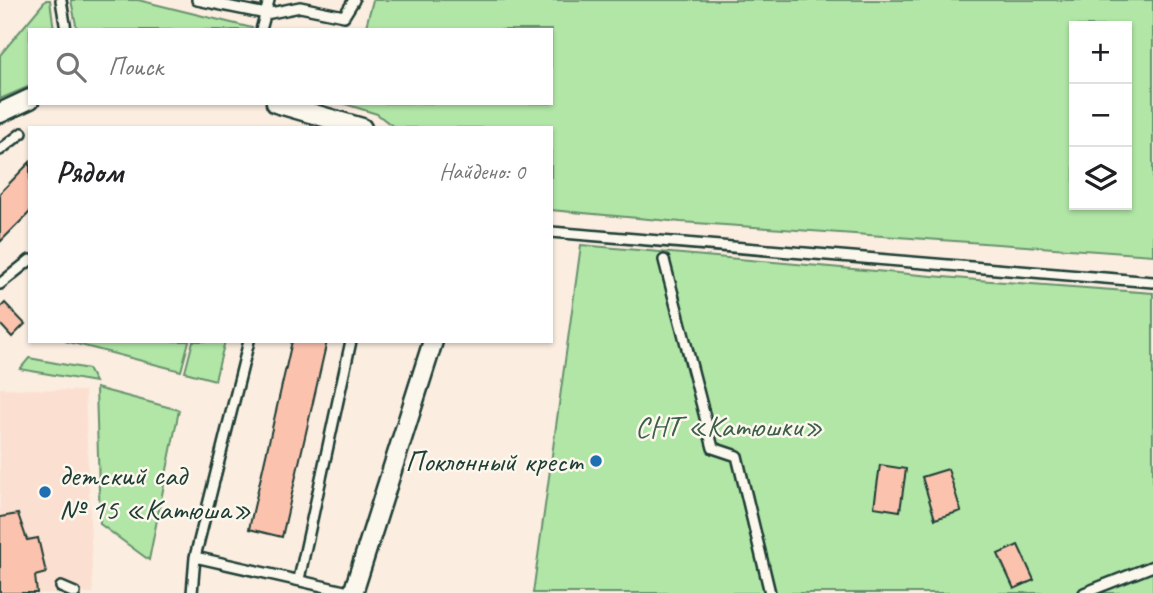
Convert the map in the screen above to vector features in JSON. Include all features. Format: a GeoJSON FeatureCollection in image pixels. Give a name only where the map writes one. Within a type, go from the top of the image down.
{"type":"FeatureCollection","features":[{"type":"Feature","properties":{"kind":"street"},"geometry":{"type":"LineString","coordinates":[[0,113],[28,100]]}},
{"type":"Feature","properties":{"kind":"street"},"geometry":{"type":"LineString","coordinates":[[283,105],[355,126]]}},
{"type":"Feature","properties":{"kind":"street"},"geometry":{"type":"LineString","coordinates":[[353,593],[432,343]]}},
{"type":"Feature","properties":{"kind":"lane"},"geometry":{"type":"LineString","coordinates":[[61,0],[66,28]]}},
{"type":"Feature","properties":{"kind":"lane"},"geometry":{"type":"LineString","coordinates":[[197,0],[266,14],[300,7],[344,16],[354,0]]}},
{"type":"Feature","properties":{"kind":"lane"},"geometry":{"type":"LineString","coordinates":[[262,28],[269,0]]}},
{"type":"Feature","properties":{"kind":"lane"},"geometry":{"type":"LineString","coordinates":[[0,150],[22,133]]}},
{"type":"Feature","properties":{"kind":"lane"},"geometry":{"type":"LineString","coordinates":[[553,232],[1153,282]]}},
{"type":"Feature","properties":{"kind":"lane"},"geometry":{"type":"LineString","coordinates":[[664,260],[713,448],[737,456],[770,593]]}},
{"type":"Feature","properties":{"kind":"lane"},"geometry":{"type":"LineString","coordinates":[[0,284],[28,262]]}},
{"type":"Feature","properties":{"kind":"lane"},"geometry":{"type":"LineString","coordinates":[[192,593],[195,557],[248,343]]}},
{"type":"Feature","properties":{"kind":"lane"},"geometry":{"type":"LineString","coordinates":[[299,579],[351,343]]}},
{"type":"Feature","properties":{"kind":"lane"},"geometry":{"type":"LineString","coordinates":[[195,557],[353,593]]}},
{"type":"Feature","properties":{"kind":"lane"},"geometry":{"type":"LineString","coordinates":[[1084,593],[1153,566]]}},
{"type":"Feature","properties":{"kind":"lane"},"geometry":{"type":"LineString","coordinates":[[61,587],[75,593]]}},
{"type":"Feature","properties":{"kind":"shaded area","name":"детский сад № 15 «Катюша»"},"geometry":{"type":"Polygon","coordinates":[[[0,388],[85,391],[93,593],[0,593],[0,388]]]}},
{"type":"Feature","properties":{"kind":"green space"},"geometry":{"type":"Polygon","coordinates":[[[46,0],[50,0],[54,28],[28,28],[28,87],[0,99],[0,55],[46,0]]]}},
{"type":"Feature","properties":{"kind":"green space"},"geometry":{"type":"Polygon","coordinates":[[[71,0],[138,0],[252,28],[77,28],[71,0]]]}},
{"type":"Feature","properties":{"kind":"green space"},"geometry":{"type":"Polygon","coordinates":[[[373,0],[1153,0],[1153,255],[681,222],[553,210],[553,126],[392,126],[377,114],[348,105],[553,105],[553,28],[366,28],[373,0]]]}},
{"type":"Feature","properties":{"kind":"green space","name":"СНТ «Катюшки»"},"geometry":{"type":"Polygon","coordinates":[[[581,245],[1153,293],[1153,593],[533,593],[581,245]]]}},
{"type":"Feature","properties":{"kind":"green space"},"geometry":{"type":"Polygon","coordinates":[[[73,343],[188,343],[181,371],[73,343]]]}},
{"type":"Feature","properties":{"kind":"green space"},"geometry":{"type":"Polygon","coordinates":[[[192,343],[224,343],[215,380],[185,372],[192,343]]]}},
{"type":"Feature","properties":{"kind":"green space"},"geometry":{"type":"Polygon","coordinates":[[[29,358],[88,369],[95,382],[20,369],[29,358]]]}},
{"type":"Feature","properties":{"kind":"green space"},"geometry":{"type":"Polygon","coordinates":[[[96,388],[179,410],[149,560],[100,524],[96,388]]]}},
{"type":"Feature","properties":{"kind":"building"},"geometry":{"type":"Polygon","coordinates":[[[28,164],[28,214],[0,242],[0,193],[28,164]]]}},
{"type":"Feature","properties":{"kind":"building"},"geometry":{"type":"Polygon","coordinates":[[[5,303],[25,324],[12,337],[0,324],[0,308],[5,303]]]}},
{"type":"Feature","properties":{"kind":"building"},"geometry":{"type":"Polygon","coordinates":[[[292,343],[327,343],[282,537],[249,529],[292,343]]]}},
{"type":"Feature","properties":{"kind":"building"},"geometry":{"type":"Polygon","coordinates":[[[880,465],[906,469],[900,511],[874,507],[880,465]]]}},
{"type":"Feature","properties":{"kind":"building"},"geometry":{"type":"Polygon","coordinates":[[[948,469],[961,511],[935,519],[922,477],[948,469]]]}},
{"type":"Feature","properties":{"kind":"building"},"geometry":{"type":"Polygon","coordinates":[[[18,514],[27,540],[38,538],[46,573],[35,576],[37,593],[0,593],[0,517],[18,514]]]}},
{"type":"Feature","properties":{"kind":"building"},"geometry":{"type":"Polygon","coordinates":[[[1018,545],[1034,580],[1014,589],[998,554],[1018,545]]]}},
{"type":"Feature","properties":{"kind":"place","name":"Поклонный крест"},"geometry":{"type":"Point","coordinates":[596,461]}},
{"type":"Feature","properties":{"kind":"place","name":"детский сад № 15 «Катюша»"},"geometry":{"type":"Point","coordinates":[45,492]}}]}
